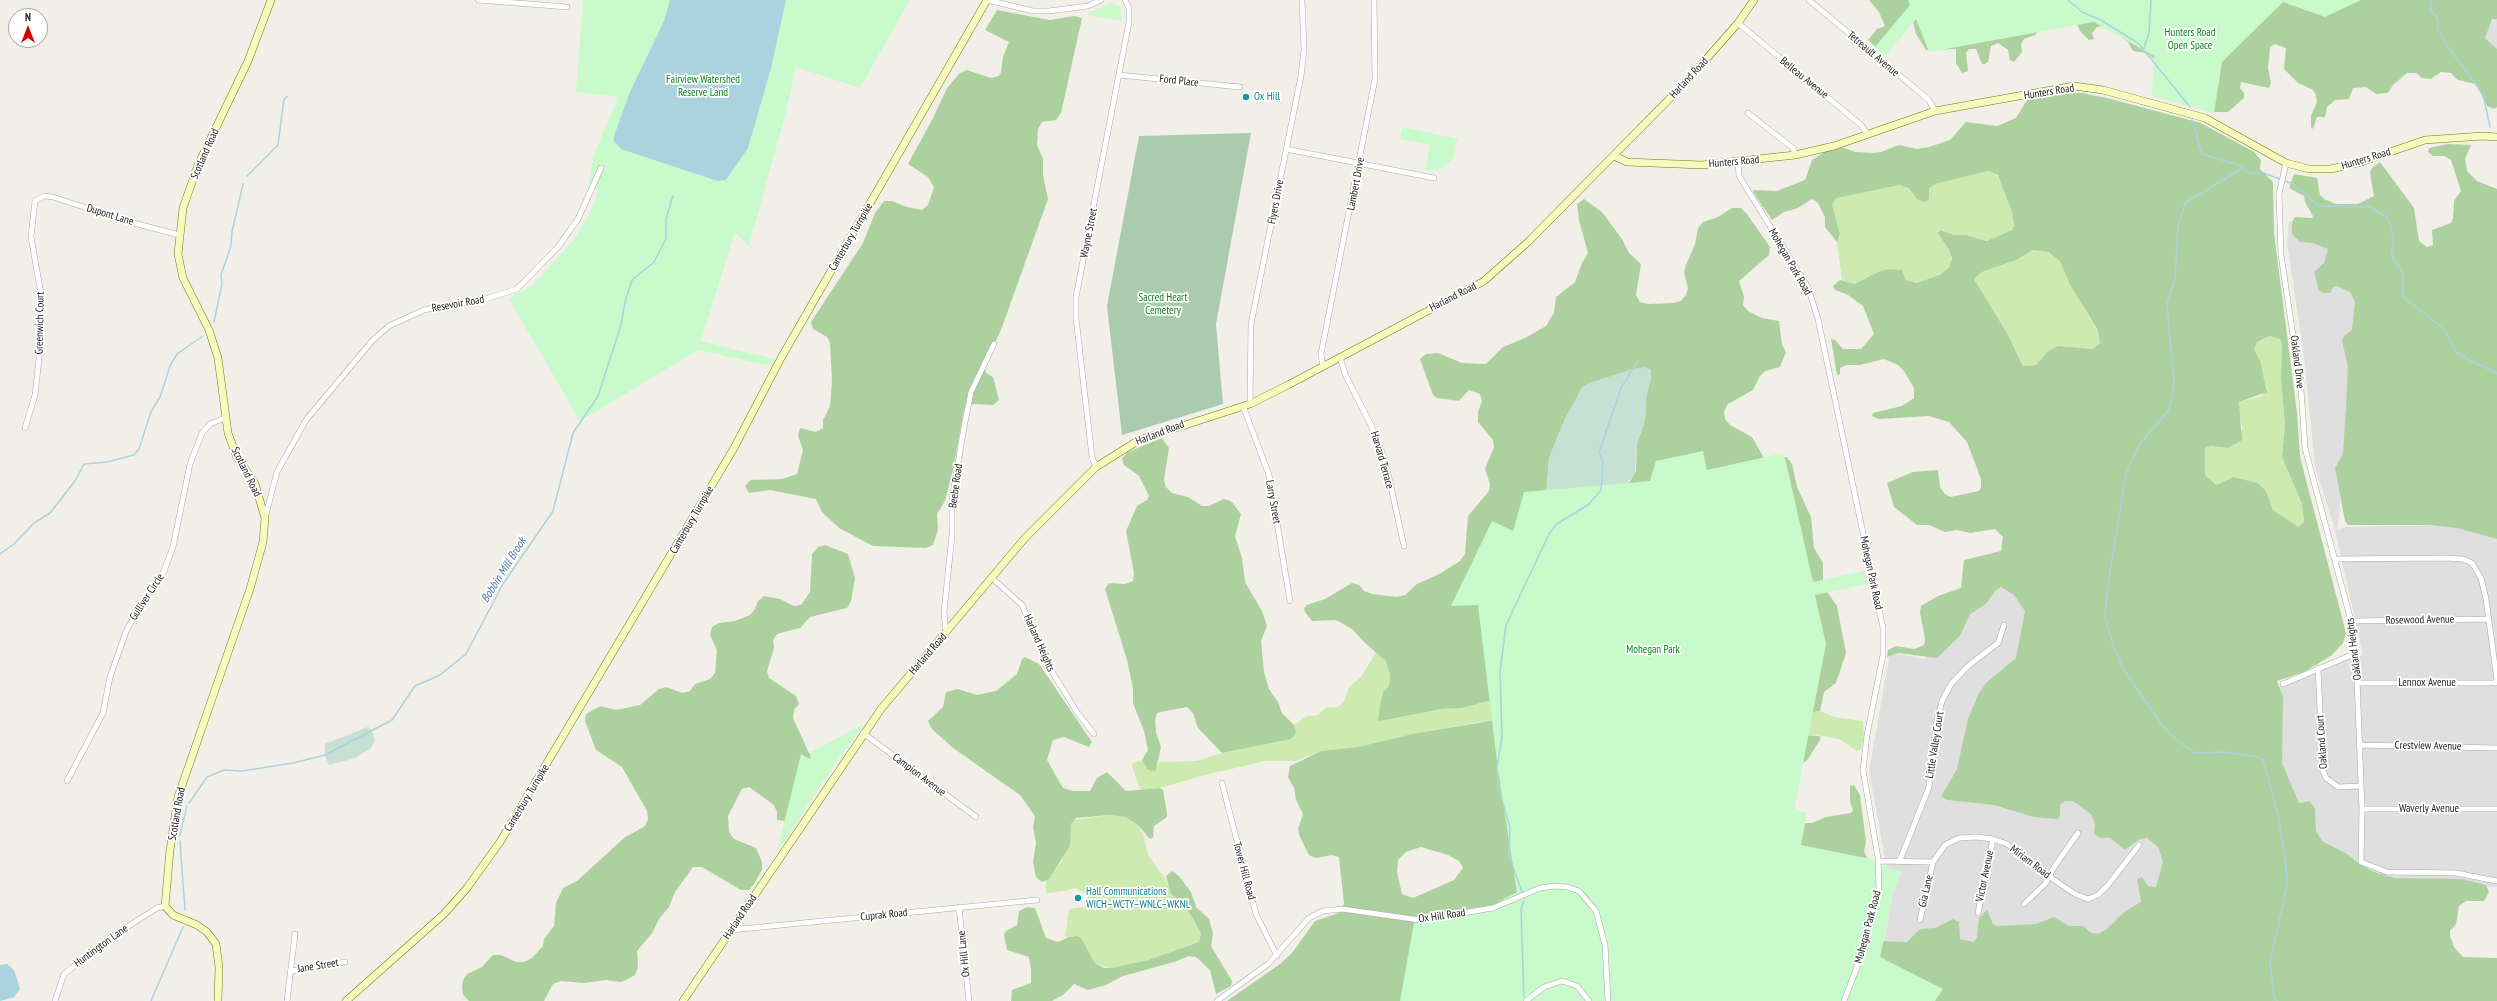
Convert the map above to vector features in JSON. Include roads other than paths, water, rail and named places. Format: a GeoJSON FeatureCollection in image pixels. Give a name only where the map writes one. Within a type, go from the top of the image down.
{"type":"FeatureCollection","features":[{"type":"Feature","properties":{"kind":"street","name":"Scotland Road"},"geometry":{"type":"LineString","coordinates":[[165,906],[178,796],[250,589],[263,542],[265,518],[254,484],[236,456],[225,418],[218,358],[209,330],[183,278],[178,254],[183,208],[198,165],[248,61],[271,0]]}},
{"type":"Feature","properties":{"kind":"street"},"geometry":{"type":"LineString","coordinates":[[478,0],[567,7]]}},
{"type":"Feature","properties":{"kind":"street"},"geometry":{"type":"LineString","coordinates":[[987,0],[1033,11],[1049,11],[1088,6],[1101,0]]}},
{"type":"Feature","properties":{"kind":"street","name":"Canterbury Turnpike"},"geometry":{"type":"LineString","coordinates":[[346,1001],[444,914],[468,888],[500,842],[730,454],[780,358],[987,0]]}},
{"type":"Feature","properties":{"kind":"street","name":"Wayne Street"},"geometry":{"type":"LineString","coordinates":[[1096,467],[1092,457],[1078,342],[1076,297],[1129,22],[1129,8],[1125,0]]}},
{"type":"Feature","properties":{"kind":"street","name":"Flyers Drive"},"geometry":{"type":"LineString","coordinates":[[1247,405],[1251,324],[1301,76],[1304,49],[1302,0]]}},
{"type":"Feature","properties":{"kind":"street","name":"Lambert Drive"},"geometry":{"type":"LineString","coordinates":[[1323,367],[1321,354],[1360,164],[1375,79],[1374,0]]}},
{"type":"Feature","properties":{"kind":"street","name":"Harland Road"},"geometry":{"type":"LineString","coordinates":[[683,1001],[863,733],[1025,538],[1096,467],[1139,440],[1247,405],[1323,367],[1484,281],[1528,242],[1687,81],[1738,23],[1754,0]]}},
{"type":"Feature","properties":{"kind":"street","name":"Tetreault Avenue"},"geometry":{"type":"LineString","coordinates":[[1809,0],[1929,100],[1935,110]]}},
{"type":"Feature","properties":{"kind":"street","name":"Belleau Avenue"},"geometry":{"type":"LineString","coordinates":[[1738,23],[1861,125],[1868,134]]}},
{"type":"Feature","properties":{"kind":"street","name":"Ford Place"},"geometry":{"type":"LineString","coordinates":[[1119,75],[1240,87]]}},
{"type":"Feature","properties":{"kind":"street","name":"Hunters Road"},"geometry":{"type":"LineString","coordinates":[[1614,156],[1627,162],[1660,164],[1738,162],[1795,155],[1834,146],[1935,110],[2074,86],[2103,90],[2205,118],[2286,163],[2309,169],[2331,169],[2361,162],[2425,140],[2483,136],[2497,137]]}},
{"type":"Feature","properties":{"kind":"street"},"geometry":{"type":"LineString","coordinates":[[1748,113],[1793,148],[1795,155]]}},
{"type":"Feature","properties":{"kind":"street"},"geometry":{"type":"LineString","coordinates":[[1286,149],[1434,178]]}},
{"type":"Feature","properties":{"kind":"street","name":"Mohegan Park Road"},"geometry":{"type":"LineString","coordinates":[[1738,162],[1739,176],[1808,287],[1818,319],[1883,628],[1883,655],[1867,735],[1863,770],[1878,861],[1879,885],[1876,903],[1856,970],[1844,1001]]}},
{"type":"Feature","properties":{"kind":"street","name":"Oakland Drive"},"geometry":{"type":"LineString","coordinates":[[2286,163],[2281,185],[2281,255],[2301,389],[2304,448],[2316,496],[2335,559]]}},
{"type":"Feature","properties":{"kind":"street","name":"Resevoir Road"},"geometry":{"type":"LineString","coordinates":[[265,518],[277,472],[306,420],[372,340],[389,326],[424,310],[448,304],[479,301],[517,289],[558,248],[578,219],[601,168]]}},
{"type":"Feature","properties":{"kind":"street","name":"Dupont Lane"},"geometry":{"type":"LineString","coordinates":[[41,196],[53,197],[126,221],[180,235]]}},
{"type":"Feature","properties":{"kind":"street","name":"Greenwich Court"},"geometry":{"type":"LineString","coordinates":[[25,428],[33,402],[39,359],[41,294],[31,237],[34,204],[41,196]]}},
{"type":"Feature","properties":{"kind":"street","name":"Beebe Road"},"geometry":{"type":"LineString","coordinates":[[946,633],[944,612],[952,535],[952,500],[964,427],[971,392],[994,344]]}},
{"type":"Feature","properties":{"kind":"street","name":"Harvard Terrace"},"geometry":{"type":"LineString","coordinates":[[1340,357],[1345,374],[1372,427],[1385,460],[1404,546]]}},
{"type":"Feature","properties":{"kind":"street","name":"Larry Street"},"geometry":{"type":"LineString","coordinates":[[1247,405],[1269,475],[1290,601]]}},
{"type":"Feature","properties":{"kind":"street","name":"Gulliver Circle"},"geometry":{"type":"LineString","coordinates":[[67,781],[103,713],[110,677],[127,628],[164,571],[173,547],[190,464],[202,432],[210,424],[225,418]]}},
{"type":"Feature","properties":{"kind":"street"},"geometry":{"type":"LineString","coordinates":[[2335,559],[2463,559],[2472,563],[2481,578],[2497,682]]}},
{"type":"Feature","properties":{"kind":"street","name":"Oakland Heights"},"geometry":{"type":"LineString","coordinates":[[2335,559],[2351,621],[2356,653],[2362,809],[2361,862],[2368,866],[2387,872],[2470,874],[2497,881]]}},
{"type":"Feature","properties":{"kind":"street","name":"Harland Heights"},"geometry":{"type":"LineString","coordinates":[[992,578],[1022,605],[1048,665],[1077,712],[1094,734]]}},
{"type":"Feature","properties":{"kind":"street","name":"Rosewood Avenue"},"geometry":{"type":"LineString","coordinates":[[2351,621],[2488,619]]}},
{"type":"Feature","properties":{"kind":"street","name":"Little Valley Court"},"geometry":{"type":"LineString","coordinates":[[1900,860],[1929,787],[1936,725],[1942,701],[1951,684],[1968,666],[1998,643],[2004,625]]}},
{"type":"Feature","properties":{"kind":"street"},"geometry":{"type":"LineString","coordinates":[[2283,684],[2356,653]]}},
{"type":"Feature","properties":{"kind":"street","name":"Oakland Court"},"geometry":{"type":"LineString","coordinates":[[2318,668],[2323,771],[2326,778],[2338,786],[2360,786]]}},
{"type":"Feature","properties":{"kind":"street","name":"Lennox Avenue"},"geometry":{"type":"LineString","coordinates":[[2358,683],[2497,682]]}},
{"type":"Feature","properties":{"kind":"street","name":"Campion Avenue"},"geometry":{"type":"LineString","coordinates":[[863,733],[976,817]]}},
{"type":"Feature","properties":{"kind":"street","name":"Crestview Avenue"},"geometry":{"type":"LineString","coordinates":[[2360,745],[2497,748]]}},
{"type":"Feature","properties":{"kind":"street","name":"Tower Hill Road"},"geometry":{"type":"LineString","coordinates":[[1222,783],[1256,914],[1277,956]]}},
{"type":"Feature","properties":{"kind":"street","name":"Waverly Avenue"},"geometry":{"type":"LineString","coordinates":[[2362,809],[2497,809]]}},
{"type":"Feature","properties":{"kind":"street"},"geometry":{"type":"LineString","coordinates":[[2024,904],[2050,877],[2054,867],[2078,832]]}},
{"type":"Feature","properties":{"kind":"street","name":"Miriam Road"},"geometry":{"type":"LineString","coordinates":[[1933,862],[1946,845],[1959,838],[1976,837],[1993,839],[2007,844],[2050,877],[2088,900],[2098,895],[2108,885],[2139,845]]}},
{"type":"Feature","properties":{"kind":"street","name":"Victor Avenue"},"geometry":{"type":"LineString","coordinates":[[1978,913],[1993,839]]}},
{"type":"Feature","properties":{"kind":"street"},"geometry":{"type":"LineString","coordinates":[[1878,861],[1900,860],[1933,862]]}},
{"type":"Feature","properties":{"kind":"street","name":"Gia Lane"},"geometry":{"type":"LineString","coordinates":[[1920,920],[1933,862]]}},
{"type":"Feature","properties":{"kind":"street","name":"Ox Hill Road"},"geometry":{"type":"LineString","coordinates":[[1217,1001],[1277,956],[1309,918],[1328,910],[1342,909],[1420,920],[1493,908],[1540,888],[1565,886],[1584,895],[1598,916],[1606,945],[1608,1001]]}},
{"type":"Feature","properties":{"kind":"street","name":"Cuprak Road"},"geometry":{"type":"LineString","coordinates":[[731,930],[1037,900]]}},
{"type":"Feature","properties":{"kind":"street"},"geometry":{"type":"LineString","coordinates":[[165,906],[174,915],[197,925],[207,932],[216,944],[219,967],[218,1001]]}},
{"type":"Feature","properties":{"kind":"street","name":"Huntington Lane"},"geometry":{"type":"LineString","coordinates":[[55,1001],[64,974],[111,937],[157,908],[165,906]]}},
{"type":"Feature","properties":{"kind":"street","name":"Ox Hill Lane"},"geometry":{"type":"LineString","coordinates":[[959,907],[969,1001]]}},
{"type":"Feature","properties":{"kind":"street"},"geometry":{"type":"LineString","coordinates":[[287,1001],[295,934]]}},
{"type":"Feature","properties":{"kind":"street","name":"Jane Street"},"geometry":{"type":"LineString","coordinates":[[291,970],[345,962]]}},
{"type":"Feature","properties":{"kind":"street"},"geometry":{"type":"LineString","coordinates":[[1526,1001],[1544,987],[1562,982],[1577,986],[1588,1001]]}},
{"type":"Feature","properties":{"kind":"water"},"geometry":{"type":"Polygon","coordinates":[[[670,0],[786,0],[771,68],[748,148],[726,180],[718,181],[621,149],[614,141],[614,136],[630,92],[664,21],[670,0]]]}},
{"type":"Feature","properties":{"kind":"water"},"geometry":{"type":"Polygon","coordinates":[[[7,964],[14,970],[20,989],[14,997],[0,1001],[0,965],[7,964]]]}},
{"type":"Feature","properties":{"kind":"waterway"},"geometry":{"type":"LineString","coordinates":[[2068,0],[2082,12],[2101,20],[2139,44],[2190,107]]}},
{"type":"Feature","properties":{"kind":"waterway"},"geometry":{"type":"LineString","coordinates":[[2143,51],[2149,33],[2151,0]]}},
{"type":"Feature","properties":{"kind":"waterway"},"geometry":{"type":"LineString","coordinates":[[2430,0],[2431,9],[2438,20],[2438,29],[2448,47],[2483,94],[2490,127]]}},
{"type":"Feature","properties":{"kind":"waterway"},"geometry":{"type":"LineString","coordinates":[[247,176],[278,145],[284,99],[288,96]]}},
{"type":"Feature","properties":{"kind":"waterway"},"geometry":{"type":"LineString","coordinates":[[2192,120],[2202,154],[2238,165],[2251,174],[2261,172],[2293,184],[2319,206],[2370,207],[2387,217],[2394,242],[2391,255],[2403,273],[2403,297],[2439,325],[2448,335],[2455,351],[2469,360],[2497,373]]}},
{"type":"Feature","properties":{"kind":"waterway"},"geometry":{"type":"LineString","coordinates":[[2243,168],[2185,203],[2178,227],[2175,279],[2167,303],[2174,383],[2172,398],[2168,411],[2140,444],[2126,474],[2108,584],[2105,617],[2115,651],[2124,670],[2162,725],[2176,740],[2195,753],[2225,752],[2257,757],[2263,760],[2278,814],[2286,862],[2287,886],[2270,961],[2274,998],[2277,1001]]}},
{"type":"Feature","properties":{"kind":"waterway"},"geometry":{"type":"LineString","coordinates":[[214,322],[222,284],[221,275],[231,246],[232,232],[243,184]]}},
{"type":"Feature","properties":{"kind":"waterway","name":"Bobbin Mill Brook"},"geometry":{"type":"LineString","coordinates":[[189,803],[207,777],[224,770],[242,771],[293,763],[325,755],[392,720],[415,686],[440,675],[466,654],[503,584],[553,511],[573,433],[598,396],[621,325],[625,302],[632,280],[654,262],[666,239],[666,219],[673,196]]}},
{"type":"Feature","properties":{"kind":"waterway"},"geometry":{"type":"LineString","coordinates":[[0,554],[14,544],[34,523],[50,513],[75,481],[84,464],[107,462],[134,455],[139,449],[151,412],[160,397],[170,366],[177,354],[203,336]]}},
{"type":"Feature","properties":{"kind":"waterway"},"geometry":{"type":"LineString","coordinates":[[1522,892],[1509,856],[1510,827],[1498,786],[1497,767],[1502,737],[1500,672],[1506,625],[1549,534],[1557,524],[1589,504],[1601,490],[1603,463],[1599,452],[1621,388],[1638,361]]}},
{"type":"Feature","properties":{"kind":"waterway","name":"Bobbin Mill Brook"},"geometry":{"type":"LineString","coordinates":[[180,835],[187,806]]}},
{"type":"Feature","properties":{"kind":"waterway","name":"Bobbin Mill Brook"},"geometry":{"type":"LineString","coordinates":[[180,841],[185,910]]}},
{"type":"Feature","properties":{"kind":"waterway"},"geometry":{"type":"LineString","coordinates":[[1524,901],[1521,909],[1524,997]]}},
{"type":"Feature","properties":{"kind":"waterway","name":"Bobbin Mill Brook"},"geometry":{"type":"LineString","coordinates":[[151,1001],[183,927]]}},
{"type":"Feature","properties":{"kind":"place","name":"Ox Hill"},"geometry":{"type":"Point","coordinates":[1246,97]}},
{"type":"Feature","properties":{"kind":"place","name":"Hall Communications WICH–WCTY–WNLC–WKNL"},"geometry":{"type":"Point","coordinates":[1078,898]}},
{"type":"Feature","properties":{"kind":"park label","name":"Hunters Road Open Space"},"geometry":{"type":"Point","coordinates":[2190,39]}},
{"type":"Feature","properties":{"kind":"park label","name":"Fairview Watershed Reserve Land"},"geometry":{"type":"Point","coordinates":[703,86]}},
{"type":"Feature","properties":{"kind":"park label","name":"Sacred Heart Cemetery"},"geometry":{"type":"Point","coordinates":[1163,304]}},
{"type":"Feature","properties":{"kind":"park label","name":"Mohegan Park"},"geometry":{"type":"Point","coordinates":[1653,650]}}]}
